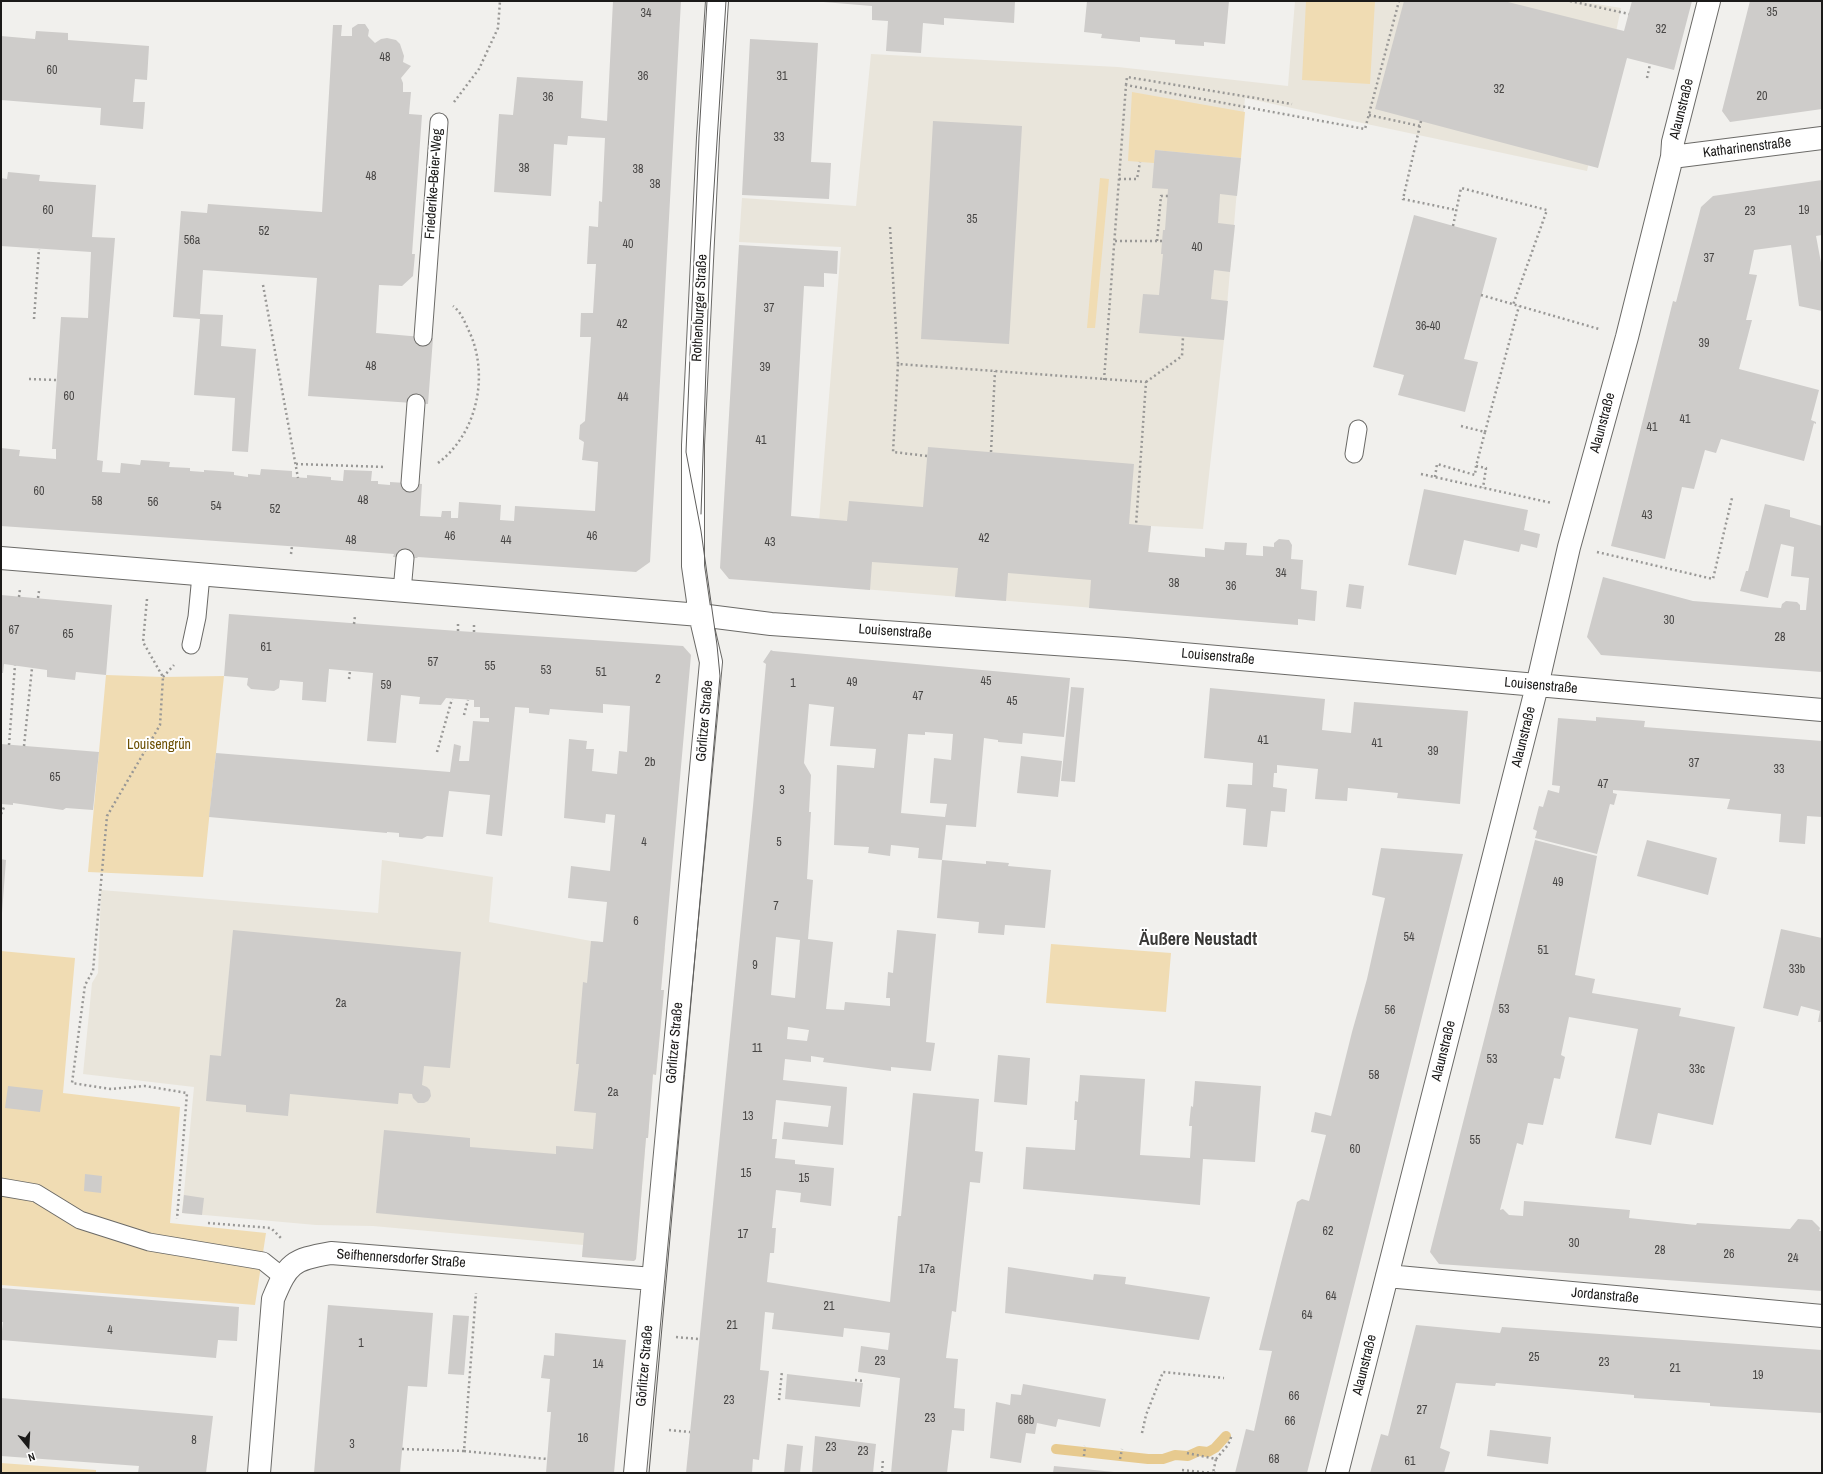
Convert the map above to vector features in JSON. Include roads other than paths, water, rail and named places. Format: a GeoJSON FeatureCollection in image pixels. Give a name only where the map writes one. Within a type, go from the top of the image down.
{"type":"FeatureCollection","features":[{"type":"Feature","properties":{"kind":"street","name":"Rothenburger Straße"},"geometry":{"type":"LineString","coordinates":[[700,615],[693,566],[693,445],[708,138],[717,1]]}},
{"type":"Feature","properties":{"kind":"street","name":"Alaunstraße"},"geometry":{"type":"LineString","coordinates":[[1337,1473],[1537,686],[1569,547],[1627,337],[1672,157],[1673,142],[1708,1]]}},
{"type":"Feature","properties":{"kind":"street","name":"Katharinenstraße"},"geometry":{"type":"LineString","coordinates":[[1672,157],[1822,138]]}},
{"type":"Feature","properties":{"kind":"street","name":"Louisenstraße"},"geometry":{"type":"LineString","coordinates":[[1,558],[700,615],[771,624],[1126,649],[1822,710]]}},
{"type":"Feature","properties":{"kind":"street","name":"Görlitzer Straße"},"geometry":{"type":"LineString","coordinates":[[635,1473],[711,662],[700,615]]}},
{"type":"Feature","properties":{"kind":"street","name":"Seifhennersdorfer Straße"},"geometry":{"type":"LineString","coordinates":[[287,1271],[310,1256],[331,1253],[653,1279]]}},
{"type":"Feature","properties":{"kind":"street"},"geometry":{"type":"LineString","coordinates":[[259,1473],[273,1300],[287,1271]]}},
{"type":"Feature","properties":{"kind":"street","name":"Jordanstraße"},"geometry":{"type":"LineString","coordinates":[[1388,1276],[1822,1316]]}},
{"type":"Feature","properties":{"kind":"lane","name":"Friederike-Beier-Weg"},"geometry":{"type":"LineString","coordinates":[[422,337],[439,122]]}},
{"type":"Feature","properties":{"kind":"lane"},"geometry":{"type":"LineString","coordinates":[[411,476],[416,403]]}},
{"type":"Feature","properties":{"kind":"lane"},"geometry":{"type":"LineString","coordinates":[[1354,454],[1358,429]]}},
{"type":"Feature","properties":{"kind":"lane"},"geometry":{"type":"LineString","coordinates":[[402,591],[405,558]]}},
{"type":"Feature","properties":{"kind":"lane"},"geometry":{"type":"LineString","coordinates":[[191,645],[197,617],[201,575]]}},
{"type":"Feature","properties":{"kind":"lane"},"geometry":{"type":"LineString","coordinates":[[1,1187],[36,1193],[80,1220],[149,1242],[263,1261],[287,1271]]}},
{"type":"Feature","properties":{"kind":"waterway"},"geometry":{"type":"LineString","coordinates":[[1056,1449],[1148,1459],[1163,1459],[1175,1455],[1188,1456],[1199,1451],[1208,1452],[1215,1448],[1226,1436]]}},
{"type":"Feature","properties":{"kind":"tram line"},"geometry":{"type":"LineString","coordinates":[[649,1473],[720,676],[701,531],[686,452],[699,137],[707,1]]}},
{"type":"Feature","properties":{"kind":"tram line"},"geometry":{"type":"LineString","coordinates":[[701,514],[710,251],[726,1]]}},
{"type":"Feature","properties":{"kind":"district","name":"Äußere Neustadt"},"geometry":{"type":"Point","coordinates":[1198,940]}},
{"type":"Feature","properties":{"kind":"park label","name":"Louisengrün"},"geometry":{"type":"Point","coordinates":[159,745]}}]}
